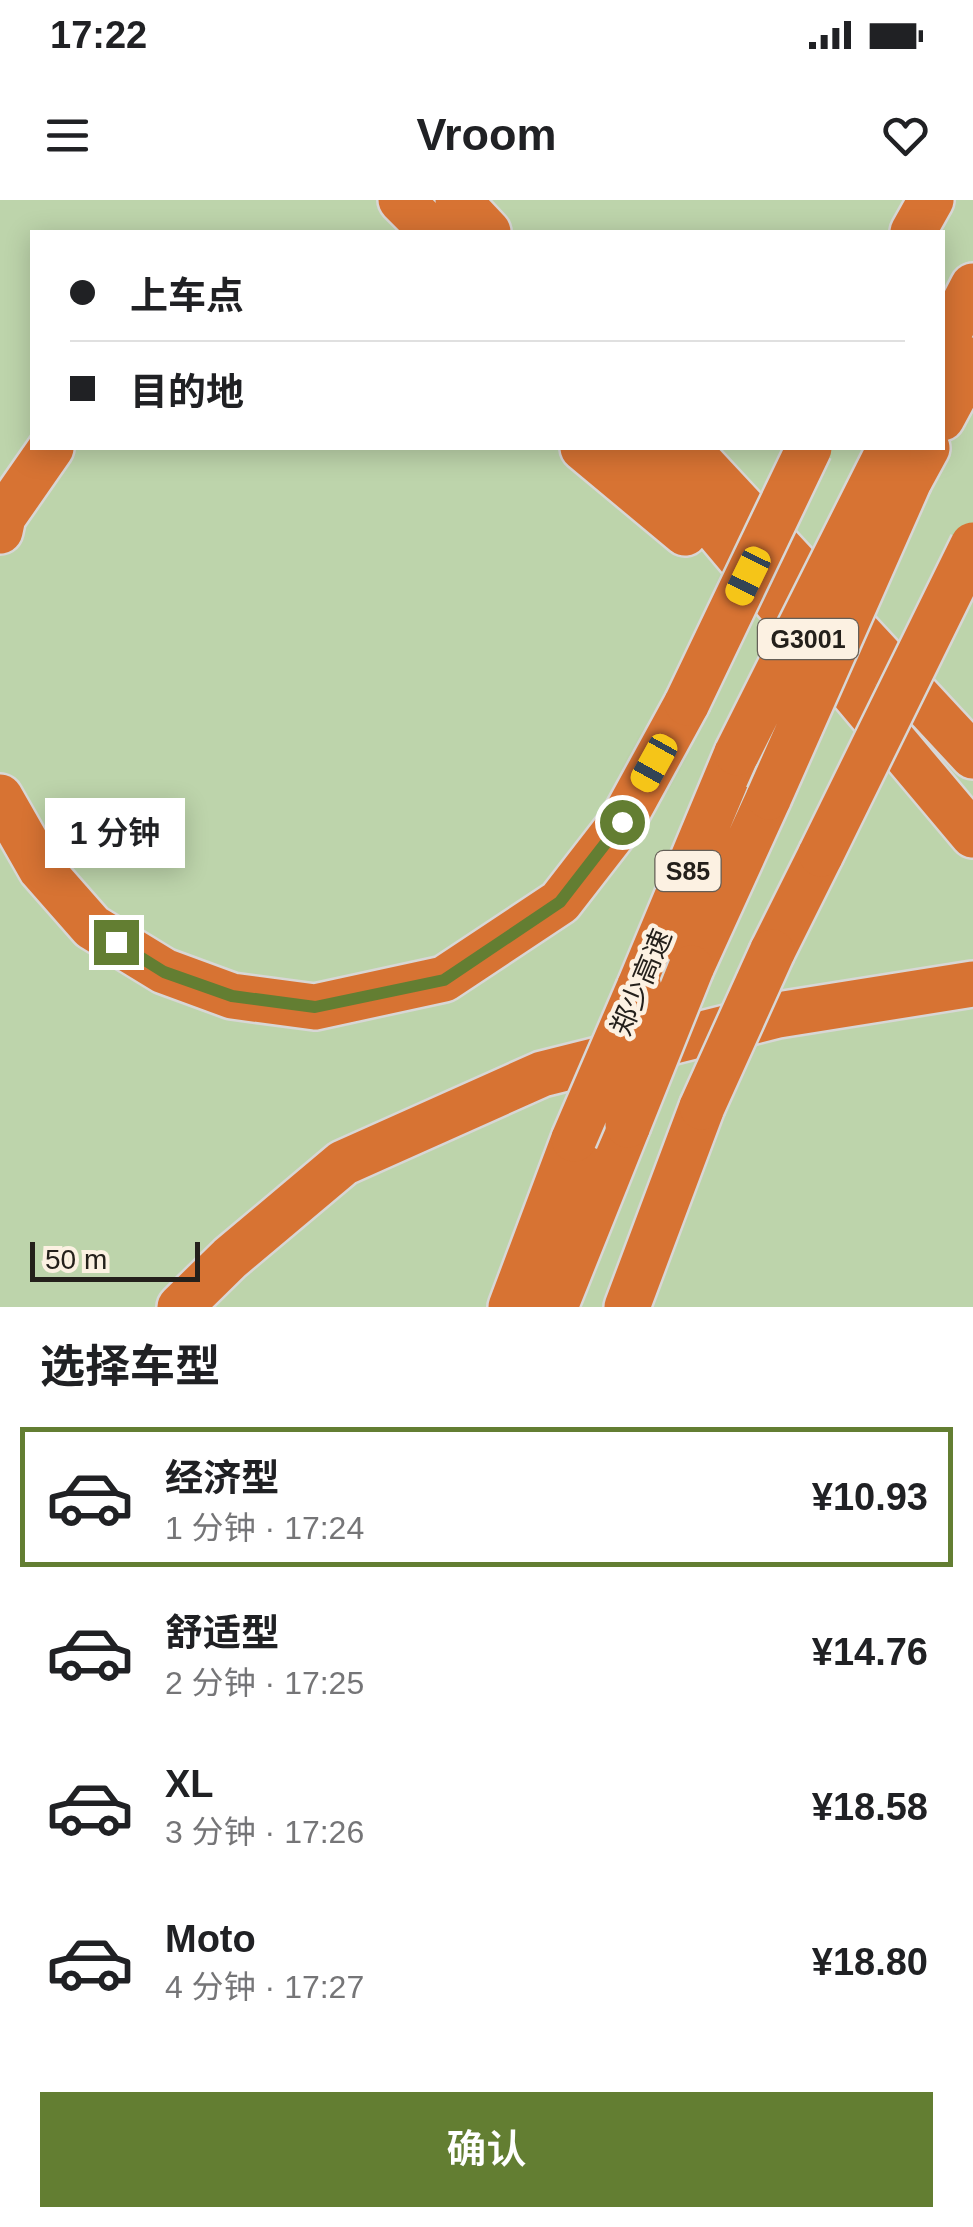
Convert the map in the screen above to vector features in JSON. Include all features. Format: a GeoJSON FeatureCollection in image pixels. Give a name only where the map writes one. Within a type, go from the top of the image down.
{"type":"FeatureCollection","features":[{"type":"Feature","properties":{"kind":"highway"},"geometry":{"type":"LineString","coordinates":[[402,200],[430,230]]}},
{"type":"Feature","properties":{"kind":"highway"},"geometry":{"type":"LineString","coordinates":[[458,200],[486,230]]}},
{"type":"Feature","properties":{"kind":"highway"},"geometry":{"type":"LineString","coordinates":[[914,230],[931,200]]}},
{"type":"Feature","properties":{"kind":"highway"},"geometry":{"type":"LineString","coordinates":[[945,340],[973,286]]}},
{"type":"Feature","properties":{"kind":"highway"},"geometry":{"type":"LineString","coordinates":[[945,412],[973,360]]}},
{"type":"Feature","properties":{"kind":"highway"},"geometry":{"type":"LineString","coordinates":[[0,531],[3,517],[49,450]]}},
{"type":"Feature","properties":{"kind":"highway"},"geometry":{"type":"LineString","coordinates":[[585,450],[816,648]]}},
{"type":"Feature","properties":{"kind":"highway","name":"G3001"},"geometry":{"type":"LineString","coordinates":[[640,450],[713,526],[973,835]]}},
{"type":"Feature","properties":{"kind":"highway","name":"G3001"},"geometry":{"type":"LineString","coordinates":[[689,450],[973,756]]}},
{"type":"Feature","properties":{"kind":"highway"},"geometry":{"type":"LineString","coordinates":[[0,797],[41,869],[92,927],[164,972],[232,996],[315,1007],[444,980],[560,902],[622,822],[688,703],[808,450]]}},
{"type":"Feature","properties":{"kind":"highway","name":"郑少高速"},"geometry":{"type":"LineString","coordinates":[[511,1307],[574,1140],[736,753],[904,457]]}},
{"type":"Feature","properties":{"kind":"highway","name":"郑少高速"},"geometry":{"type":"LineString","coordinates":[[556,1307],[691,968],[769,797],[904,457]]}},
{"type":"Feature","properties":{"kind":"highway"},"geometry":{"type":"LineString","coordinates":[[632,1298],[702,1107],[772,952],[973,545]]}},
{"type":"Feature","properties":{"kind":"highway"},"geometry":{"type":"LineString","coordinates":[[936,716],[973,740]]}},
{"type":"Feature","properties":{"kind":"highway"},"geometry":{"type":"LineString","coordinates":[[180,1307],[230,1258],[343,1163],[542,1074],[778,1015],[973,984]]}},
{"type":"Feature","properties":{"kind":"green space"},"geometry":{"type":"Polygon","coordinates":[[[0,200],[973,200],[973,1307],[0,1307],[0,200]]]}},
{"type":"Feature","properties":{"kind":"route"},"geometry":{"type":"LineString","coordinates":[[116,942],[164,972],[232,996],[315,1007],[444,980],[560,902],[622,822]]}}]}
